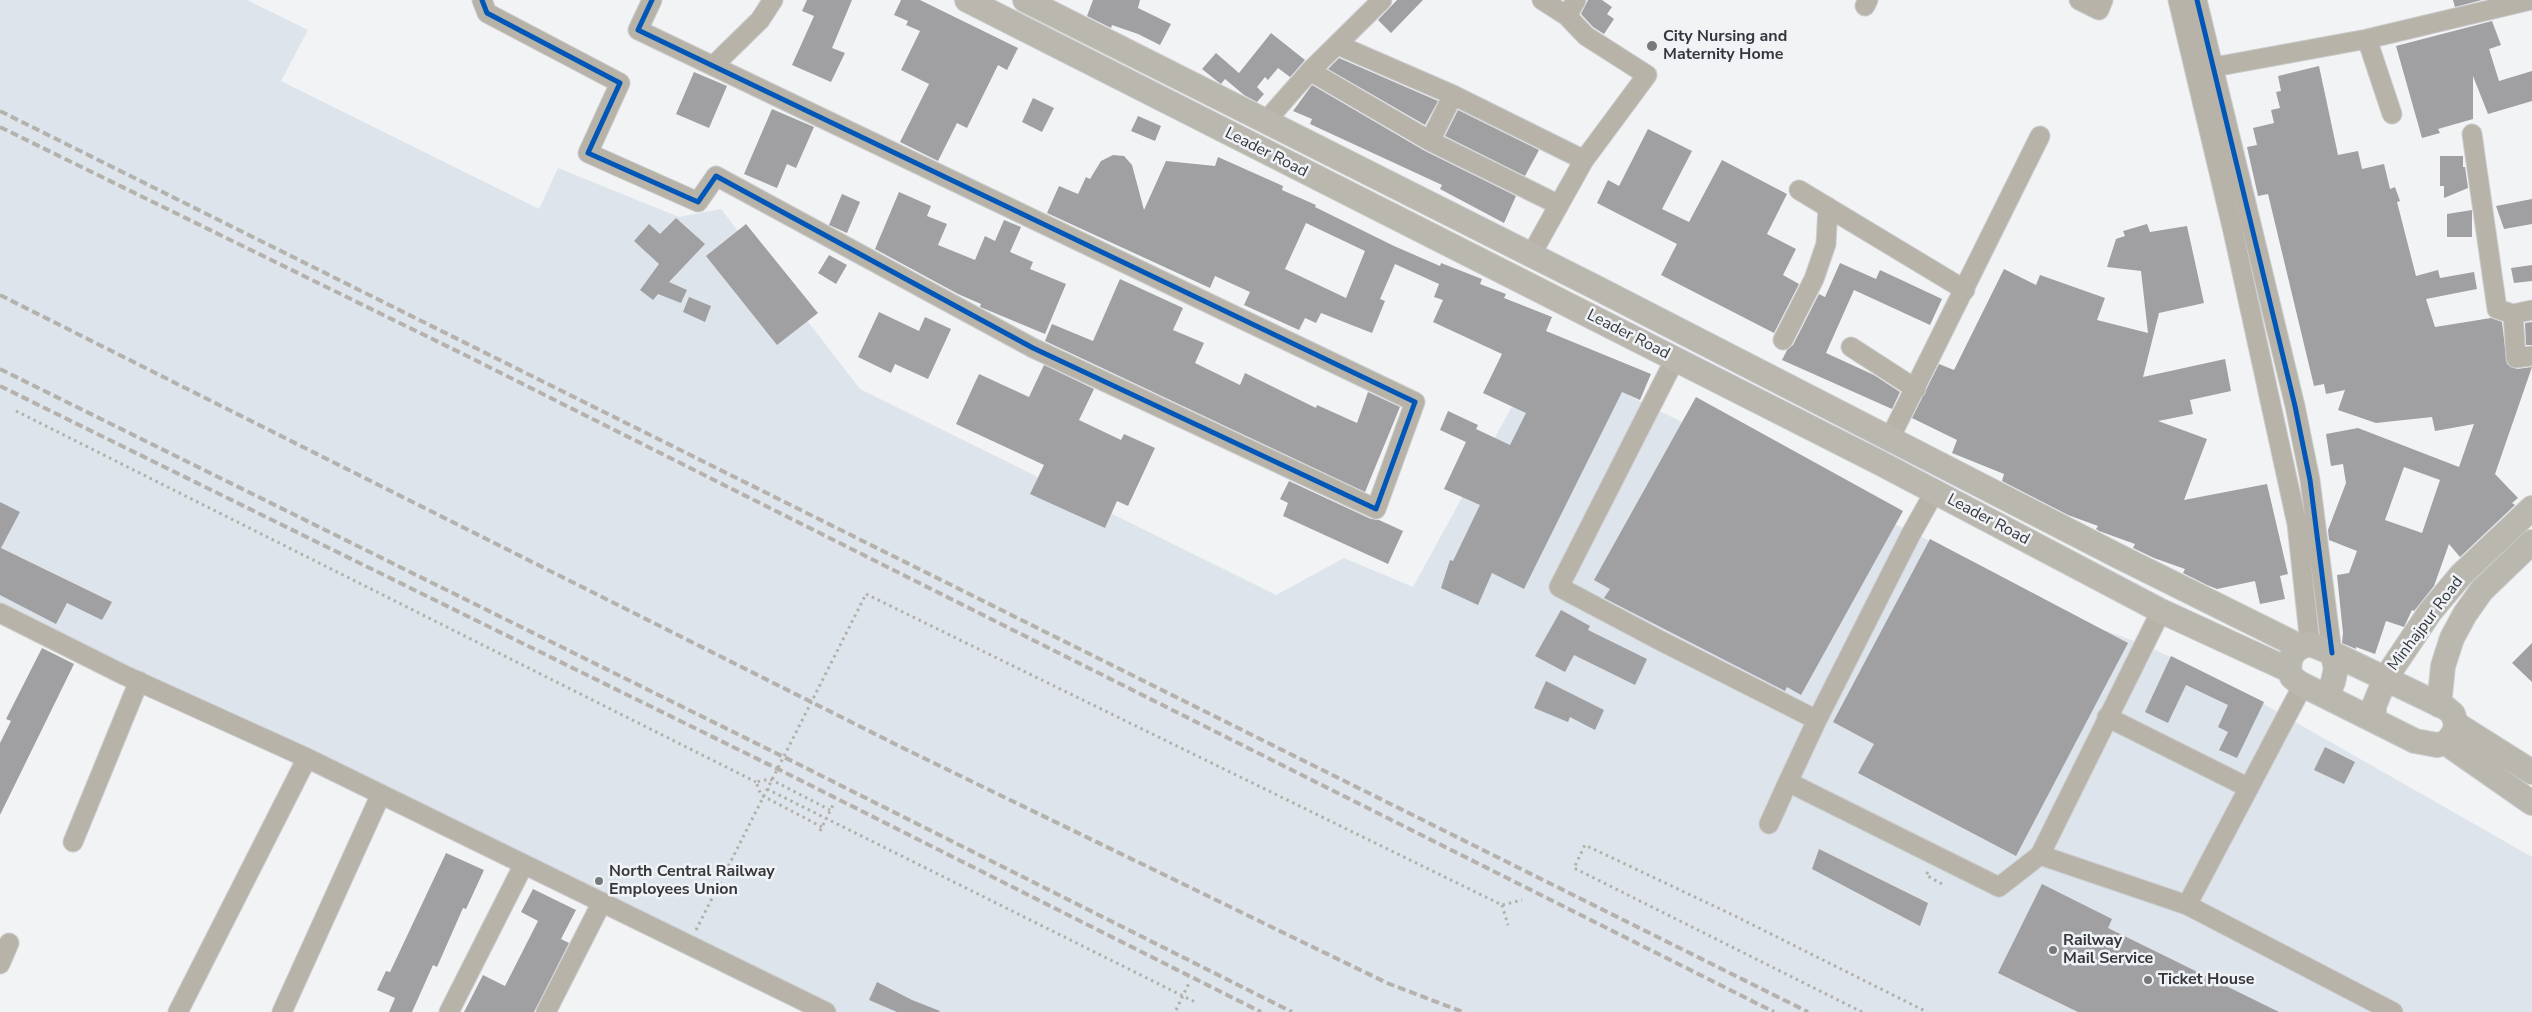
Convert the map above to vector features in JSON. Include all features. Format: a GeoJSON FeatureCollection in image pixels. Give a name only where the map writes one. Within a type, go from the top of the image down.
{"type":"FeatureCollection","features":[{"type":"Feature","properties":{"kind":"main road","name":"Leader Road"},"geometry":{"type":"LineString","coordinates":[[967,0],[1935,491],[2161,611],[2374,720],[2427,745],[2437,745],[2451,733]]}},
{"type":"Feature","properties":{"kind":"main road","name":"Leader Road"},"geometry":{"type":"LineString","coordinates":[[1025,0],[1532,255],[2118,556],[2305,645],[2332,652],[2440,705]]}},
{"type":"Feature","properties":{"kind":"main road","name":"Minhajpur Road"},"geometry":{"type":"LineString","coordinates":[[2374,720],[2374,706],[2385,679],[2430,612],[2461,575],[2532,508]]}},
{"type":"Feature","properties":{"kind":"main road","name":"Minhajpur Road"},"geometry":{"type":"LineString","coordinates":[[2440,705],[2443,666],[2452,638],[2465,614],[2482,590],[2532,542]]}},
{"type":"Feature","properties":{"kind":"main road"},"geometry":{"type":"LineString","coordinates":[[2305,645],[2294,652],[2304,683],[2330,689],[2336,668],[2332,652]]}},
{"type":"Feature","properties":{"kind":"main road"},"geometry":{"type":"LineString","coordinates":[[2440,705],[2453,714],[2451,733]]}},
{"type":"Feature","properties":{"kind":"main road"},"geometry":{"type":"LineString","coordinates":[[2451,733],[2532,772]]}},
{"type":"Feature","properties":{"kind":"main road"},"geometry":{"type":"LineString","coordinates":[[2451,733],[2532,803]]}},
{"type":"Feature","properties":{"kind":"street"},"geometry":{"type":"LineString","coordinates":[[482,0],[487,14],[620,83],[588,153],[698,202],[716,176],[1033,348],[1376,509],[1415,402],[638,30],[652,0]]}},
{"type":"Feature","properties":{"kind":"street"},"geometry":{"type":"LineString","coordinates":[[713,66],[760,20],[773,0]]}},
{"type":"Feature","properties":{"kind":"street"},"geometry":{"type":"LineString","coordinates":[[1265,122],[1310,71],[1382,0]]}},
{"type":"Feature","properties":{"kind":"street"},"geometry":{"type":"LineString","coordinates":[[1532,255],[1584,160],[1647,74],[1586,36],[1567,16],[1542,0]]}},
{"type":"Feature","properties":{"kind":"street"},"geometry":{"type":"LineString","coordinates":[[1567,16],[1576,0]]}},
{"type":"Feature","properties":{"kind":"street"},"geometry":{"type":"LineString","coordinates":[[2078,0],[2099,10],[2103,0]]}},
{"type":"Feature","properties":{"kind":"street"},"geometry":{"type":"LineString","coordinates":[[2178,0],[2233,231],[2297,524],[2305,645]]}},
{"type":"Feature","properties":{"kind":"street"},"geometry":{"type":"LineString","coordinates":[[2197,0],[2308,471],[2332,652]]}},
{"type":"Feature","properties":{"kind":"street"},"geometry":{"type":"LineString","coordinates":[[2214,67],[2368,39],[2531,0]]}},
{"type":"Feature","properties":{"kind":"street"},"geometry":{"type":"LineString","coordinates":[[2368,39],[2392,114]]}},
{"type":"Feature","properties":{"kind":"street"},"geometry":{"type":"LineString","coordinates":[[1338,45],[1453,95],[1584,160]]}},
{"type":"Feature","properties":{"kind":"street"},"geometry":{"type":"LineString","coordinates":[[1310,71],[1430,141],[1559,205]]}},
{"type":"Feature","properties":{"kind":"street"},"geometry":{"type":"LineString","coordinates":[[1430,141],[1453,95]]}},
{"type":"Feature","properties":{"kind":"street"},"geometry":{"type":"LineString","coordinates":[[2472,134],[2497,309],[2513,314],[2532,310]]}},
{"type":"Feature","properties":{"kind":"street"},"geometry":{"type":"LineString","coordinates":[[1890,438],[2040,136]]}},
{"type":"Feature","properties":{"kind":"street"},"geometry":{"type":"LineString","coordinates":[[1799,190],[1965,290]]}},
{"type":"Feature","properties":{"kind":"street"},"geometry":{"type":"LineString","coordinates":[[1784,340],[1814,279],[1826,244],[1828,207]]}},
{"type":"Feature","properties":{"kind":"street"},"geometry":{"type":"LineString","coordinates":[[2513,314],[2516,358],[2532,356]]}},
{"type":"Feature","properties":{"kind":"street"},"geometry":{"type":"LineString","coordinates":[[1851,347],[1916,388]]}},
{"type":"Feature","properties":{"kind":"street"},"geometry":{"type":"LineString","coordinates":[[1675,359],[1559,587],[1817,720]]}},
{"type":"Feature","properties":{"kind":"street"},"geometry":{"type":"LineString","coordinates":[[1769,824],[1817,720],[1910,534],[1935,491]]}},
{"type":"Feature","properties":{"kind":"street"},"geometry":{"type":"LineString","coordinates":[[1788,782],[1999,887],[2040,855],[2161,611]]}},
{"type":"Feature","properties":{"kind":"street"},"geometry":{"type":"LineString","coordinates":[[0,614],[139,681],[307,758],[826,1012]]}},
{"type":"Feature","properties":{"kind":"street"},"geometry":{"type":"LineString","coordinates":[[73,842],[139,681]]}},
{"type":"Feature","properties":{"kind":"street"},"geometry":{"type":"LineString","coordinates":[[2187,905],[2304,683]]}},
{"type":"Feature","properties":{"kind":"street"},"geometry":{"type":"LineString","coordinates":[[2108,717],[2249,788]]}},
{"type":"Feature","properties":{"kind":"street"},"geometry":{"type":"LineString","coordinates":[[178,1012],[307,758]]}},
{"type":"Feature","properties":{"kind":"street"},"geometry":{"type":"LineString","coordinates":[[282,1012],[381,794]]}},
{"type":"Feature","properties":{"kind":"street"},"geometry":{"type":"LineString","coordinates":[[2040,855],[2187,905],[2393,1012]]}},
{"type":"Feature","properties":{"kind":"street"},"geometry":{"type":"LineString","coordinates":[[449,1012],[524,864]]}},
{"type":"Feature","properties":{"kind":"street"},"geometry":{"type":"LineString","coordinates":[[546,1012],[602,902]]}},
{"type":"Feature","properties":{"kind":"street"},"geometry":{"type":"LineString","coordinates":[[0,964],[10,943]]}},
{"type":"Feature","properties":{"kind":"path"},"geometry":{"type":"LineString","coordinates":[[16,411],[756,782],[761,795],[822,827]]}},
{"type":"Feature","properties":{"kind":"path"},"geometry":{"type":"LineString","coordinates":[[696,930],[866,594],[1502,906],[1522,900]]}},
{"type":"Feature","properties":{"kind":"path"},"geometry":{"type":"LineString","coordinates":[[756,782],[770,778],[830,810]]}},
{"type":"Feature","properties":{"kind":"path"},"geometry":{"type":"LineString","coordinates":[[767,789],[1195,1002]]}},
{"type":"Feature","properties":{"kind":"path"},"geometry":{"type":"LineString","coordinates":[[820,831],[833,805]]}},
{"type":"Feature","properties":{"kind":"path"},"geometry":{"type":"LineString","coordinates":[[1862,1012],[1574,868],[1585,845],[1735,916],[1927,1012]]}},
{"type":"Feature","properties":{"kind":"path"},"geometry":{"type":"LineString","coordinates":[[1502,906],[1508,925]]}},
{"type":"Feature","properties":{"kind":"path"},"geometry":{"type":"LineString","coordinates":[[1176,1010],[1189,983]]}},
{"type":"Feature","properties":{"kind":"shaded area"},"geometry":{"type":"Polygon","coordinates":[[[0,0],[247,0],[308,30],[281,81],[539,209],[558,168],[679,217],[721,209],[860,389],[1276,595],[1344,558],[1413,587],[1543,350],[1651,407],[1984,567],[2101,629],[2145,645],[2241,691],[2532,857],[2532,1012],[830,1012],[0,606],[0,0]]]}},
{"type":"Feature","properties":{"kind":"building"},"geometry":{"type":"Polygon","coordinates":[[[807,0],[852,0],[832,48],[845,53],[831,82],[792,65],[814,16],[802,11],[807,0]]]}},
{"type":"Feature","properties":{"kind":"building"},"geometry":{"type":"Polygon","coordinates":[[[901,0],[920,0],[1018,48],[1007,70],[998,65],[967,128],[957,123],[938,161],[900,142],[929,84],[901,70],[920,31],[906,25],[908,21],[894,15],[901,0]]]}},
{"type":"Feature","properties":{"kind":"building"},"geometry":{"type":"Polygon","coordinates":[[[1093,0],[1140,0],[1138,8],[1171,24],[1160,45],[1138,34],[1112,25],[1111,28],[1087,16],[1093,0]]]}},
{"type":"Feature","properties":{"kind":"building"},"geometry":{"type":"Polygon","coordinates":[[[1397,0],[1423,0],[1391,33],[1378,20],[1397,0]]]}},
{"type":"Feature","properties":{"kind":"building"},"geometry":{"type":"Polygon","coordinates":[[[1588,0],[1602,0],[1612,7],[1607,14],[1614,19],[1604,34],[1593,27],[1581,14],[1588,0]]]}},
{"type":"Feature","properties":{"kind":"building"},"geometry":{"type":"Polygon","coordinates":[[[2453,0],[2482,0],[2455,7],[2453,0]]]}},
{"type":"Feature","properties":{"kind":"building"},"geometry":{"type":"Polygon","coordinates":[[[2492,21],[2501,45],[2489,49],[2499,81],[2532,71],[2532,101],[2488,114],[2473,76],[2473,119],[2438,129],[2440,133],[2422,138],[2396,46],[2492,21]]]}},
{"type":"Feature","properties":{"kind":"building"},"geometry":{"type":"Polygon","coordinates":[[[1271,33],[1305,60],[1290,77],[1278,68],[1268,80],[1265,77],[1257,87],[1264,94],[1257,102],[1244,95],[1225,79],[1221,84],[1202,69],[1216,53],[1239,73],[1271,33]]]}},
{"type":"Feature","properties":{"kind":"building"},"geometry":{"type":"Polygon","coordinates":[[[1339,58],[1438,101],[1425,125],[1328,69],[1339,58]]]}},
{"type":"Feature","properties":{"kind":"building"},"geometry":{"type":"Polygon","coordinates":[[[2319,66],[2338,155],[2358,151],[2362,169],[2384,164],[2390,189],[2395,187],[2400,201],[2397,202],[2416,276],[2438,270],[2440,278],[2474,272],[2477,289],[2426,299],[2435,327],[2491,318],[2502,322],[2507,364],[2517,369],[2532,367],[2495,474],[2518,498],[2512,503],[2515,505],[2460,557],[2449,544],[2434,586],[2414,611],[2412,610],[2404,627],[2386,621],[2375,654],[2342,643],[2343,633],[2337,575],[2349,573],[2357,551],[2329,540],[2328,530],[2346,483],[2343,464],[2331,466],[2326,434],[2358,428],[2459,467],[2474,424],[2435,431],[2432,417],[2376,423],[2338,410],[2345,390],[2326,394],[2324,384],[2314,386],[2268,194],[2258,196],[2247,147],[2257,145],[2253,128],[2274,123],[2271,110],[2280,108],[2276,92],[2281,91],[2278,76],[2319,66]],[[2404,467],[2385,520],[2422,533],[2440,480],[2404,467]]]}},
{"type":"Feature","properties":{"kind":"building"},"geometry":{"type":"Polygon","coordinates":[[[694,72],[727,86],[709,128],[676,114],[694,72]]]}},
{"type":"Feature","properties":{"kind":"building"},"geometry":{"type":"Polygon","coordinates":[[[1312,85],[1425,151],[1516,196],[1504,223],[1440,189],[1442,185],[1310,124],[1312,119],[1293,111],[1312,85]]]}},
{"type":"Feature","properties":{"kind":"building"},"geometry":{"type":"Polygon","coordinates":[[[1033,98],[1054,108],[1042,132],[1022,122],[1033,98]]]}},
{"type":"Feature","properties":{"kind":"building"},"geometry":{"type":"Polygon","coordinates":[[[772,109],[814,127],[796,168],[787,164],[777,188],[744,174],[772,109]]]}},
{"type":"Feature","properties":{"kind":"building"},"geometry":{"type":"Polygon","coordinates":[[[1458,110],[1539,150],[1525,176],[1445,136],[1458,110]]]}},
{"type":"Feature","properties":{"kind":"building"},"geometry":{"type":"Polygon","coordinates":[[[1138,116],[1161,126],[1155,141],[1131,131],[1138,116]]]}},
{"type":"Feature","properties":{"kind":"building"},"geometry":{"type":"Polygon","coordinates":[[[1648,129],[1692,151],[1662,209],[1689,222],[1722,160],[1787,194],[1767,234],[1796,249],[1783,275],[1799,284],[1774,333],[1661,275],[1677,244],[1597,203],[1608,180],[1619,186],[1648,129]]]}},
{"type":"Feature","properties":{"kind":"building"},"geometry":{"type":"Polygon","coordinates":[[[1113,155],[1124,156],[1132,165],[1144,210],[1166,161],[1215,166],[1218,157],[1283,186],[1282,190],[1316,205],[1315,207],[1394,246],[1440,266],[1441,263],[1482,279],[1480,284],[1506,294],[1504,298],[1552,317],[1546,331],[1651,374],[1640,400],[1622,392],[1524,589],[1492,573],[1478,605],[1441,588],[1450,560],[1453,561],[1480,505],[1444,489],[1466,442],[1440,430],[1448,411],[1478,425],[1476,429],[1510,445],[1526,413],[1483,393],[1502,354],[1433,322],[1443,300],[1434,297],[1439,284],[1395,264],[1380,299],[1385,301],[1372,333],[1321,313],[1316,323],[1305,318],[1299,330],[1244,305],[1250,292],[1215,276],[1210,288],[1047,213],[1059,186],[1078,194],[1086,177],[1090,179],[1101,161],[1113,155]],[[1306,223],[1285,269],[1346,298],[1365,251],[1306,223]]]}},
{"type":"Feature","properties":{"kind":"building"},"geometry":{"type":"Polygon","coordinates":[[[2440,156],[2463,156],[2463,167],[2465,167],[2468,188],[2444,198],[2444,186],[2440,186],[2440,156]]]}},
{"type":"Feature","properties":{"kind":"building"},"geometry":{"type":"Polygon","coordinates":[[[899,192],[931,206],[927,216],[947,224],[938,245],[975,260],[985,236],[995,241],[1004,220],[1021,227],[1010,252],[1033,262],[1030,269],[1066,284],[1045,334],[980,307],[981,304],[958,294],[875,249],[899,192]]]}},
{"type":"Feature","properties":{"kind":"building"},"geometry":{"type":"Polygon","coordinates":[[[842,194],[860,202],[847,233],[829,225],[842,194]]]}},
{"type":"Feature","properties":{"kind":"building"},"geometry":{"type":"Polygon","coordinates":[[[2532,199],[2532,224],[2504,229],[2496,206],[2532,199]]]}},
{"type":"Feature","properties":{"kind":"building"},"geometry":{"type":"Polygon","coordinates":[[[2472,210],[2472,237],[2447,237],[2447,214],[2472,210]]]}},
{"type":"Feature","properties":{"kind":"building"},"geometry":{"type":"Polygon","coordinates":[[[676,218],[705,244],[669,282],[687,290],[681,303],[658,294],[653,300],[640,290],[659,264],[634,241],[649,224],[660,234],[676,218]]]}},
{"type":"Feature","properties":{"kind":"building"},"geometry":{"type":"Polygon","coordinates":[[[746,224],[818,313],[777,345],[706,256],[746,224]]]}},
{"type":"Feature","properties":{"kind":"building"},"geometry":{"type":"Polygon","coordinates":[[[2147,224],[2150,232],[2187,226],[2204,303],[2159,313],[2143,377],[2225,359],[2231,391],[2190,400],[2193,414],[2158,421],[2207,439],[2184,500],[2267,484],[2288,574],[2280,576],[2285,599],[2260,604],[2255,581],[2217,589],[2207,585],[2183,573],[2185,569],[2133,548],[2135,544],[2099,531],[2096,529],[2098,526],[2068,515],[2002,481],[2004,474],[1952,453],[1957,440],[1912,418],[1939,364],[1954,370],[2004,269],[2036,285],[2040,275],[2105,298],[2097,320],[2148,333],[2141,271],[2107,267],[2116,239],[2125,236],[2123,231],[2147,224]]]}},
{"type":"Feature","properties":{"kind":"building"},"geometry":{"type":"Polygon","coordinates":[[[829,255],[847,265],[836,284],[818,273],[829,255]]]}},
{"type":"Feature","properties":{"kind":"building"},"geometry":{"type":"Polygon","coordinates":[[[1840,263],[1876,279],[1880,270],[1942,299],[1930,325],[1854,290],[1826,353],[1874,375],[1900,392],[1892,409],[1782,360],[1787,350],[1793,345],[1819,294],[1825,297],[1840,263]]]}},
{"type":"Feature","properties":{"kind":"building"},"geometry":{"type":"Polygon","coordinates":[[[2532,265],[2532,281],[2514,283],[2511,268],[2532,265]]]}},
{"type":"Feature","properties":{"kind":"building"},"geometry":{"type":"Polygon","coordinates":[[[1120,279],[1183,308],[1173,330],[1204,343],[1195,363],[1240,385],[1245,373],[1316,408],[1317,405],[1357,423],[1368,392],[1400,407],[1365,492],[1045,341],[1052,324],[1093,341],[1120,279]]]}},
{"type":"Feature","properties":{"kind":"building"},"geometry":{"type":"Polygon","coordinates":[[[689,297],[711,306],[705,322],[683,312],[689,297]]]}},
{"type":"Feature","properties":{"kind":"building"},"geometry":{"type":"Polygon","coordinates":[[[879,312],[919,331],[925,317],[951,329],[928,379],[895,364],[891,373],[858,357],[879,312]]]}},
{"type":"Feature","properties":{"kind":"building"},"geometry":{"type":"Polygon","coordinates":[[[2532,322],[2532,345],[2526,345],[2525,323],[2532,322]]]}},
{"type":"Feature","properties":{"kind":"building"},"geometry":{"type":"Polygon","coordinates":[[[1044,365],[1094,389],[1079,420],[1121,440],[1124,434],[1155,448],[1128,506],[1117,501],[1105,528],[1030,494],[1044,465],[956,424],[979,374],[1029,397],[1044,365]]]}},
{"type":"Feature","properties":{"kind":"building"},"geometry":{"type":"Polygon","coordinates":[[[1696,397],[1903,511],[1801,695],[1787,687],[1785,691],[1604,598],[1610,589],[1594,580],[1696,397]]]}},
{"type":"Feature","properties":{"kind":"building"},"geometry":{"type":"Polygon","coordinates":[[[1289,481],[1371,519],[1379,520],[1403,531],[1388,564],[1283,516],[1288,503],[1280,499],[1289,481]]]}},
{"type":"Feature","properties":{"kind":"building"},"geometry":{"type":"Polygon","coordinates":[[[0,502],[20,512],[1,548],[112,602],[102,620],[67,603],[56,624],[0,595],[0,502]]]}},
{"type":"Feature","properties":{"kind":"building"},"geometry":{"type":"Polygon","coordinates":[[[1930,539],[2128,643],[2016,856],[1858,773],[1874,744],[1833,722],[1930,539]]]}},
{"type":"Feature","properties":{"kind":"building"},"geometry":{"type":"Polygon","coordinates":[[[1561,610],[1590,626],[1588,630],[1647,659],[1635,685],[1574,655],[1565,672],[1535,656],[1561,610]]]}},
{"type":"Feature","properties":{"kind":"building"},"geometry":{"type":"Polygon","coordinates":[[[2532,643],[2532,682],[2512,663],[2532,643]]]}},
{"type":"Feature","properties":{"kind":"building"},"geometry":{"type":"Polygon","coordinates":[[[42,648],[74,664],[0,815],[0,743],[11,721],[6,719],[42,648]]]}},
{"type":"Feature","properties":{"kind":"building"},"geometry":{"type":"Polygon","coordinates":[[[2171,656],[2264,702],[2237,758],[2219,750],[2228,732],[2218,727],[2228,705],[2186,685],[2168,723],[2145,712],[2171,656]]]}},
{"type":"Feature","properties":{"kind":"building"},"geometry":{"type":"Polygon","coordinates":[[[1546,681],[1604,710],[1595,730],[1570,717],[1568,722],[1534,708],[1546,681]]]}},
{"type":"Feature","properties":{"kind":"building"},"geometry":{"type":"Polygon","coordinates":[[[2325,747],[2355,762],[2344,784],[2314,770],[2325,747]]]}},
{"type":"Feature","properties":{"kind":"building"},"geometry":{"type":"Polygon","coordinates":[[[1819,849],[1928,903],[1920,926],[1812,869],[1819,849]]]}},
{"type":"Feature","properties":{"kind":"building"},"geometry":{"type":"Polygon","coordinates":[[[446,853],[484,870],[466,909],[463,908],[437,967],[433,965],[412,1012],[389,1012],[395,998],[377,990],[386,971],[390,972],[446,853]]]}},
{"type":"Feature","properties":{"kind":"building"},"geometry":{"type":"Polygon","coordinates":[[[2042,884],[2112,919],[2108,928],[2279,1012],[2078,1012],[1998,973],[2042,884]]]}},
{"type":"Feature","properties":{"kind":"building"},"geometry":{"type":"Polygon","coordinates":[[[533,889],[576,910],[561,939],[569,943],[534,1012],[464,1012],[483,975],[505,986],[538,921],[521,912],[533,889]]]}},
{"type":"Feature","properties":{"kind":"building"},"geometry":{"type":"Polygon","coordinates":[[[877,982],[912,1000],[940,1011],[897,1012],[869,1000],[877,982]]]}},
{"type":"Feature","properties":{"kind":"railway"},"geometry":{"type":"LineString","coordinates":[[0,111],[1808,1012]]}},
{"type":"Feature","properties":{"kind":"railway"},"geometry":{"type":"LineString","coordinates":[[0,127],[465,355],[1774,1012]]}},
{"type":"Feature","properties":{"kind":"railway"},"geometry":{"type":"LineString","coordinates":[[0,295],[903,748],[1387,983],[1463,1012]]}},
{"type":"Feature","properties":{"kind":"railway"},"geometry":{"type":"LineString","coordinates":[[0,369],[798,764],[1292,1012]]}},
{"type":"Feature","properties":{"kind":"railway"},"geometry":{"type":"LineString","coordinates":[[0,386],[786,773],[1261,1012]]}},
{"type":"Feature","properties":{"kind":"cycle path"},"geometry":{"type":"LineString","coordinates":[[482,0],[487,13],[620,83],[588,153],[698,202],[716,176],[1033,348],[1376,509],[1415,402],[638,30],[652,0]]}},
{"type":"Feature","properties":{"kind":"cycle path"},"geometry":{"type":"LineString","coordinates":[[2197,0],[2295,406],[2310,480],[2332,653]]}},
{"type":"Feature","properties":{"kind":"place","name":"City Nursing and Maternity Home"},"geometry":{"type":"Point","coordinates":[1652,46]}},
{"type":"Feature","properties":{"kind":"place","name":"North Central Railway Employees Union"},"geometry":{"type":"Point","coordinates":[599,881]}},
{"type":"Feature","properties":{"kind":"place","name":"Railway Mail Service"},"geometry":{"type":"Point","coordinates":[2053,950]}},
{"type":"Feature","properties":{"kind":"place","name":"Ticket House"},"geometry":{"type":"Point","coordinates":[2148,980]}}]}
